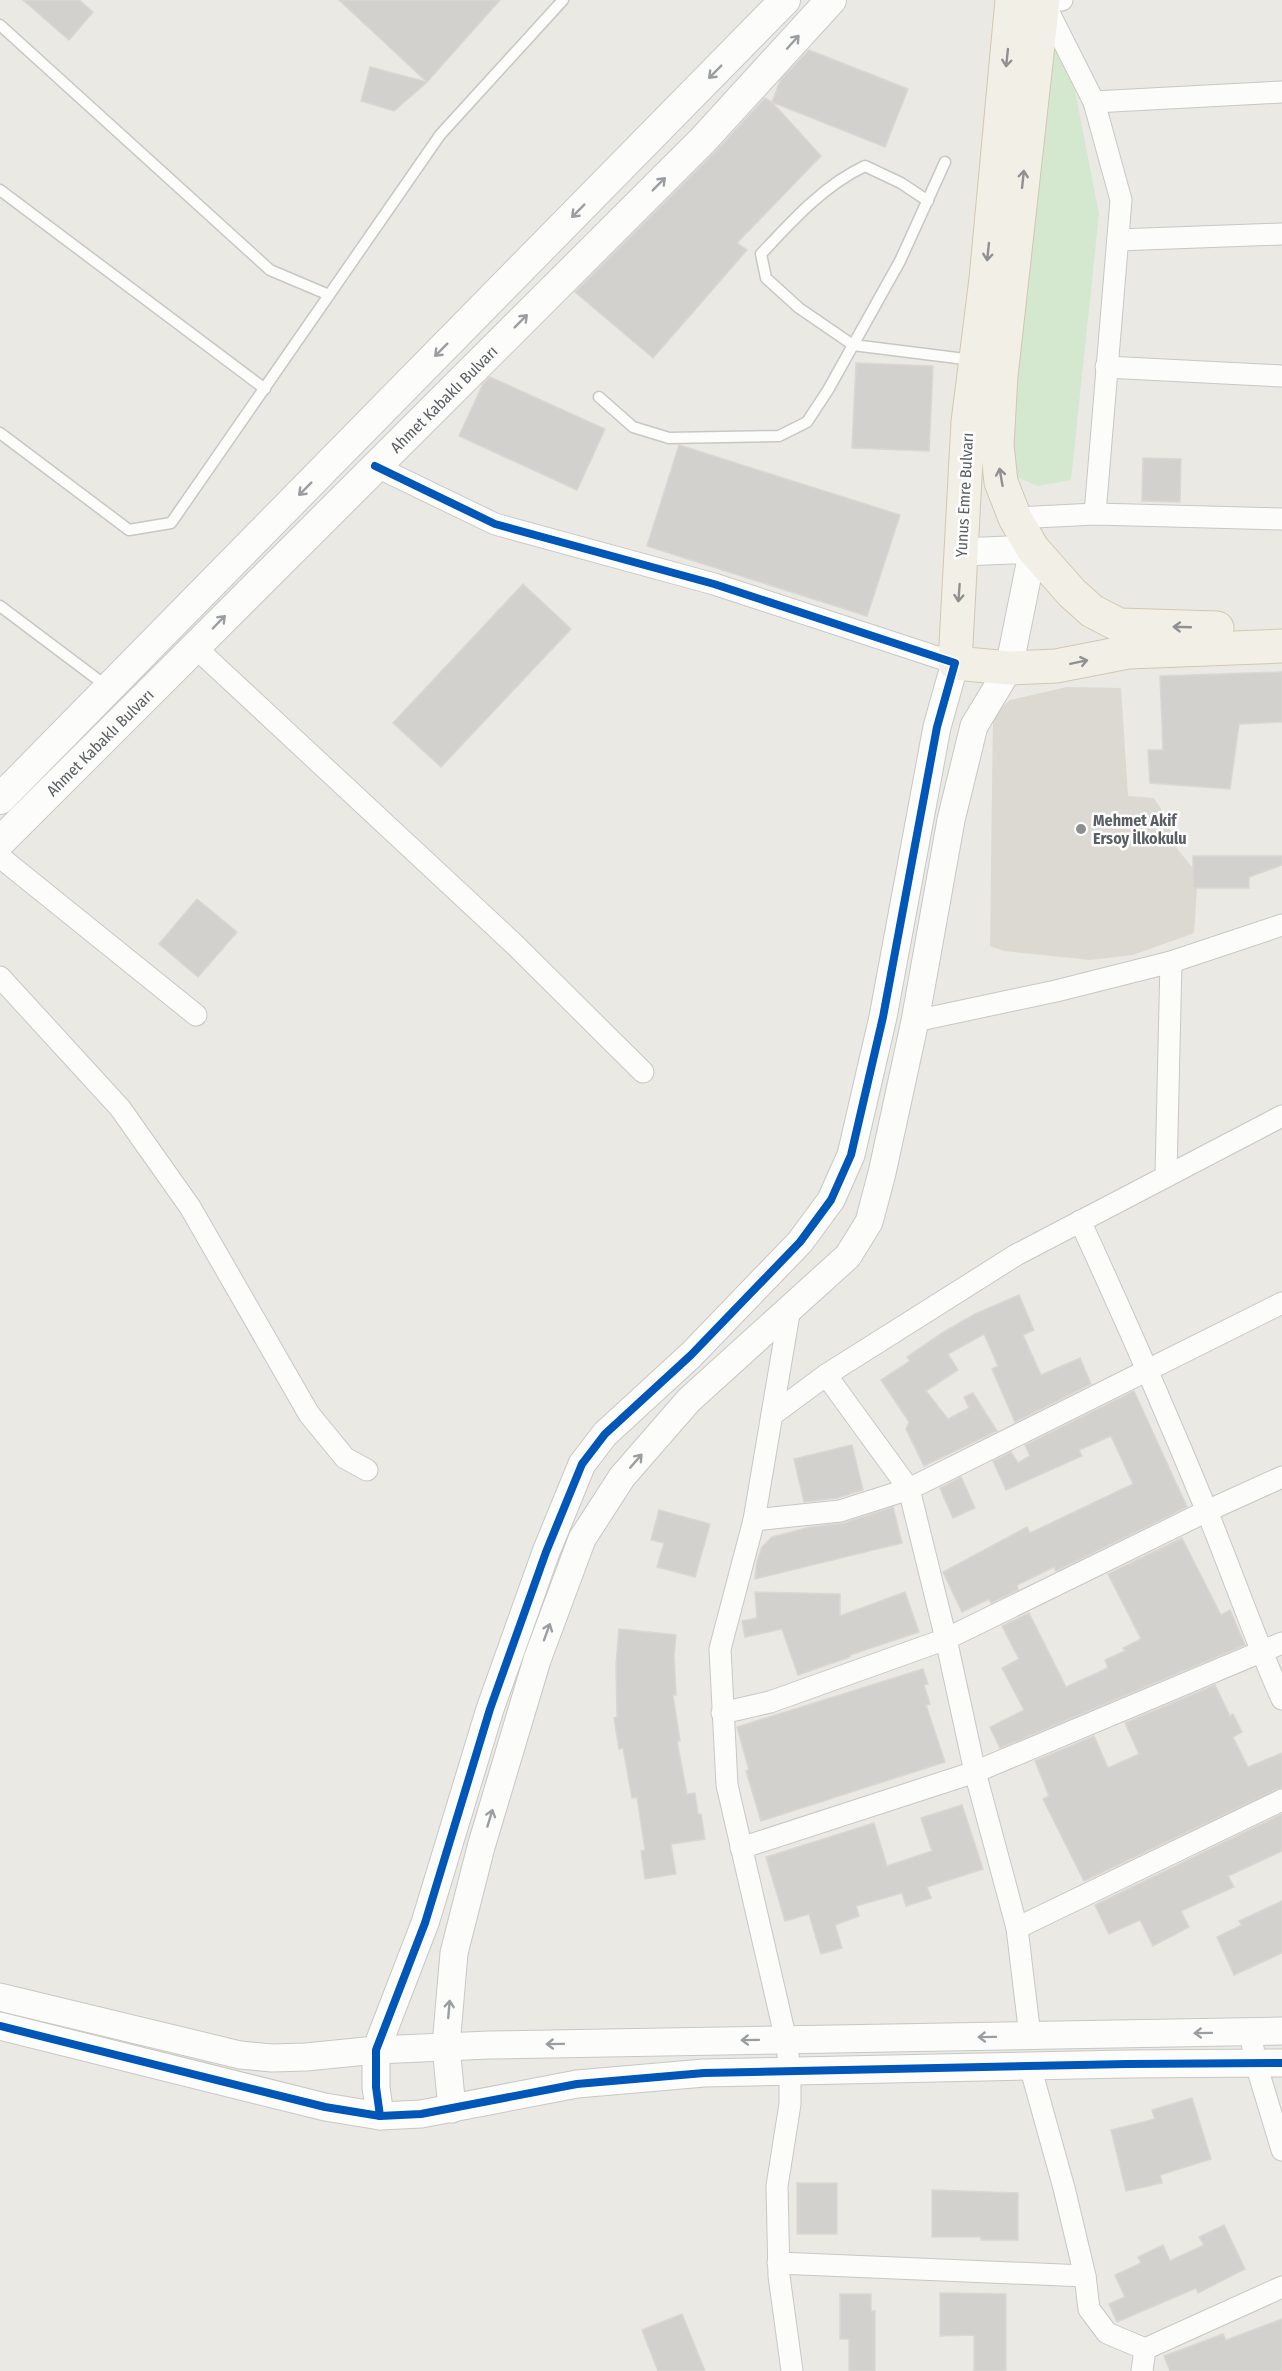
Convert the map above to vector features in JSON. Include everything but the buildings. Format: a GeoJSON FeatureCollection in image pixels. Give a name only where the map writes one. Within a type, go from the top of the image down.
{"type":"FeatureCollection","features":[{"type":"Feature","properties":{"kind":"main road","name":"Ahmet Kabaklı Bulvarı"},"geometry":{"type":"LineString","coordinates":[[0,799],[785,0]]}},
{"type":"Feature","properties":{"kind":"main road","name":"Ahmet Kabaklı Bulvarı"},"geometry":{"type":"LineString","coordinates":[[0,842],[703,140],[831,0]]}},
{"type":"Feature","properties":{"kind":"main road","name":"Yunus Emre Bulvarı"},"geometry":{"type":"LineString","coordinates":[[955,663],[968,422],[976,361],[1040,0]]}},
{"type":"Feature","properties":{"kind":"main road","name":"Yunus Emre Bulvarı"},"geometry":{"type":"LineString","coordinates":[[1040,0],[1001,376],[997,433],[1001,482],[1015,518],[1033,549],[1072,593],[1092,611],[1119,625],[1221,628],[1282,626]]}},
{"type":"Feature","properties":{"kind":"main road"},"geometry":{"type":"LineString","coordinates":[[955,663],[1008,668],[1056,666],[1128,652],[1282,646]]}},
{"type":"Feature","properties":{"kind":"street"},"geometry":{"type":"LineString","coordinates":[[1040,0],[1094,102],[1121,200],[1095,514]]}},
{"type":"Feature","properties":{"kind":"street"},"geometry":{"type":"LineString","coordinates":[[1094,102],[1282,92]]}},
{"type":"Feature","properties":{"kind":"street"},"geometry":{"type":"LineString","coordinates":[[1118,240],[1282,234]]}},
{"type":"Feature","properties":{"kind":"street"},"geometry":{"type":"LineString","coordinates":[[1106,367],[1282,376]]}},
{"type":"Feature","properties":{"kind":"street"},"geometry":{"type":"LineString","coordinates":[[375,466],[495,524],[714,584],[955,663],[937,727],[882,1017],[851,1155],[831,1200],[800,1242],[691,1355],[605,1434],[582,1464],[546,1551],[489,1709],[425,1923],[375,2050],[380,2116]]}},
{"type":"Feature","properties":{"kind":"street"},"geometry":{"type":"LineString","coordinates":[[1015,518],[1095,514],[1282,519]]}},
{"type":"Feature","properties":{"kind":"street"},"geometry":{"type":"LineString","coordinates":[[452,2109],[446,2046],[454,1953],[478,1858],[537,1660],[582,1539],[622,1477],[689,1400],[848,1256],[869,1222],[915,1021],[951,820],[974,726],[1008,668],[1033,549],[961,552]]}},
{"type":"Feature","properties":{"kind":"street"},"geometry":{"type":"LineString","coordinates":[[195,646],[513,943],[643,1072]]}},
{"type":"Feature","properties":{"kind":"street"},"geometry":{"type":"LineString","coordinates":[[0,857],[196,1016]]}},
{"type":"Feature","properties":{"kind":"street"},"geometry":{"type":"LineString","coordinates":[[915,1021],[1056,991],[1171,962],[1282,925]]}},
{"type":"Feature","properties":{"kind":"street"},"geometry":{"type":"LineString","coordinates":[[1166,1176],[1171,962]]}},
{"type":"Feature","properties":{"kind":"street"},"geometry":{"type":"LineString","coordinates":[[0,977],[120,1108],[190,1207],[309,1414],[345,1458],[367,1470]]}},
{"type":"Feature","properties":{"kind":"street"},"geometry":{"type":"LineString","coordinates":[[772,1416],[826,1375],[1016,1255],[1282,1116]]}},
{"type":"Feature","properties":{"kind":"street"},"geometry":{"type":"LineString","coordinates":[[1080,1221],[1148,1370],[1207,1511],[1260,1651],[1282,1699]]}},
{"type":"Feature","properties":{"kind":"street"},"geometry":{"type":"LineString","coordinates":[[754,1520],[840,1510],[909,1489],[1282,1303]]}},
{"type":"Feature","properties":{"kind":"street"},"geometry":{"type":"LineString","coordinates":[[790,1308],[754,1520],[720,1650],[727,1785],[786,2040],[790,2071],[790,2104],[777,2186],[778,2263],[792,2371]]}},
{"type":"Feature","properties":{"kind":"street"},"geometry":{"type":"LineString","coordinates":[[826,1375],[909,1489],[946,1639],[975,1772],[1017,1928],[1030,2037]]}},
{"type":"Feature","properties":{"kind":"street"},"geometry":{"type":"LineString","coordinates":[[722,1713],[770,1702],[946,1639],[1207,1511],[1282,1477]]}},
{"type":"Feature","properties":{"kind":"street"},"geometry":{"type":"LineString","coordinates":[[741,1848],[975,1772],[1260,1651],[1282,1644]]}},
{"type":"Feature","properties":{"kind":"street"},"geometry":{"type":"LineString","coordinates":[[1017,1928],[1282,1800]]}},
{"type":"Feature","properties":{"kind":"street"},"geometry":{"type":"LineString","coordinates":[[0,1997],[240,2055],[272,2058],[446,2046],[1282,2031]]}},
{"type":"Feature","properties":{"kind":"street"},"geometry":{"type":"LineString","coordinates":[[0,2026],[326,2107],[380,2116],[421,2114],[530,2092],[632,2078],[705,2073],[1030,2066],[1269,2064]]}},
{"type":"Feature","properties":{"kind":"street"},"geometry":{"type":"LineString","coordinates":[[1250,2032],[1269,2064],[1282,2150]]}},
{"type":"Feature","properties":{"kind":"street"},"geometry":{"type":"LineString","coordinates":[[1030,2066],[1064,2188],[1085,2276],[1089,2309],[1107,2333],[1145,2349],[1282,2287]]}},
{"type":"Feature","properties":{"kind":"street"},"geometry":{"type":"LineString","coordinates":[[778,2263],[1085,2276]]}},
{"type":"Feature","properties":{"kind":"street"},"geometry":{"type":"LineString","coordinates":[[1142,2371],[1145,2349]]}},
{"type":"Feature","properties":{"kind":"lane"},"geometry":{"type":"LineString","coordinates":[[0,433],[129,530],[171,523],[440,135],[563,0]]}},
{"type":"Feature","properties":{"kind":"lane"},"geometry":{"type":"LineString","coordinates":[[0,25],[270,270],[329,295]]}},
{"type":"Feature","properties":{"kind":"lane"},"geometry":{"type":"LineString","coordinates":[[599,397],[633,427],[669,438],[778,436],[807,422],[854,345],[900,261],[945,162]]}},
{"type":"Feature","properties":{"kind":"lane"},"geometry":{"type":"LineString","coordinates":[[928,201],[901,183],[865,166],[845,175],[797,216],[761,254],[766,278],[799,308],[854,345],[976,361]]}},
{"type":"Feature","properties":{"kind":"lane"},"geometry":{"type":"LineString","coordinates":[[0,190],[265,388]]}},
{"type":"Feature","properties":{"kind":"lane"},"geometry":{"type":"LineString","coordinates":[[0,606],[109,688]]}},
{"type":"Feature","properties":{"kind":"shaded area","name":"Mehmet Akif Ersoy İlkokulu"},"geometry":{"type":"Polygon","coordinates":[[[1067,687],[1121,688],[1128,796],[1154,798],[1169,822],[1171,837],[1178,850],[1198,874],[1194,933],[1133,955],[1090,960],[1004,951],[990,946],[993,715],[1010,700],[1067,687]]]}},
{"type":"Feature","properties":{"kind":"green space"},"geometry":{"type":"Polygon","coordinates":[[[1049,38],[1075,91],[1099,214],[1071,480],[1038,486],[1017,477],[1006,446],[1049,38]]]}},
{"type":"Feature","properties":{"kind":"cycle path"},"geometry":{"type":"LineString","coordinates":[[375,466],[495,524],[714,584],[955,663],[937,727],[883,1017],[851,1155],[831,1200],[800,1242],[691,1355],[605,1434],[582,1464],[546,1552],[490,1709],[425,1923],[376,2050],[376,2087],[380,2116]]}},
{"type":"Feature","properties":{"kind":"cycle path"},"geometry":{"type":"LineString","coordinates":[[0,2026],[325,2107],[380,2116],[421,2114],[577,2084],[704,2073],[1282,2063]]}},
{"type":"Feature","properties":{"kind":"place","name":"Mehmet Akif Ersoy İlkokulu"},"geometry":{"type":"Point","coordinates":[1081,829]}}]}
